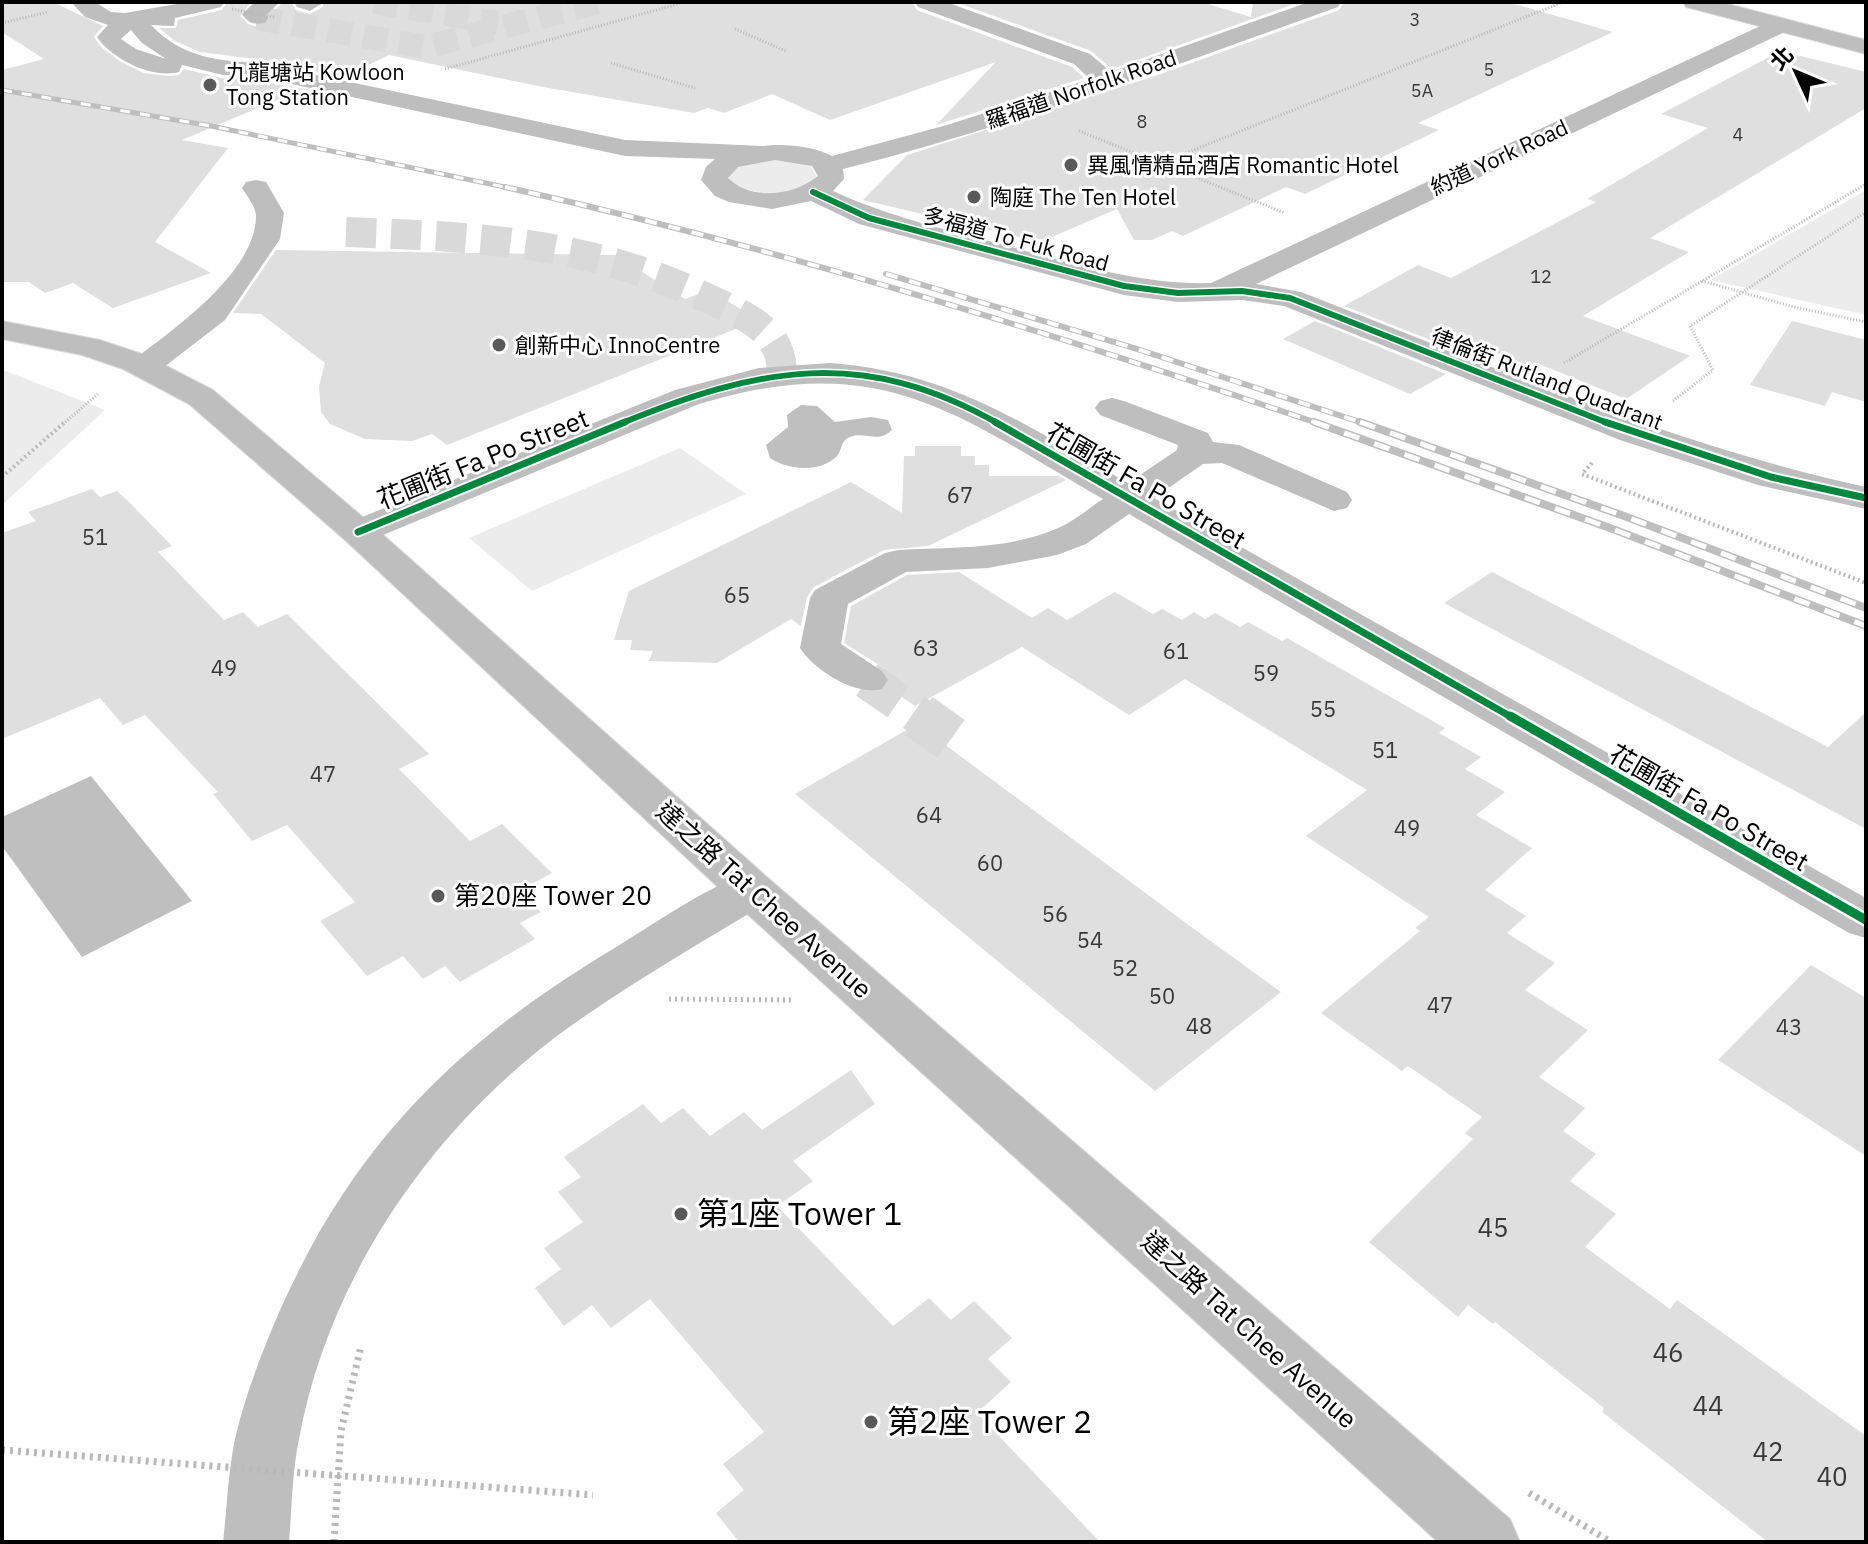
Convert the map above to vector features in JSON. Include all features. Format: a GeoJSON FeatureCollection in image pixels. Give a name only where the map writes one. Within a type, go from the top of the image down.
{"type":"FeatureCollection","features":[{"type":"Feature","properties":{"kind":"main road"},"geometry":{"type":"LineString","coordinates":[[82,2],[85,7],[104,17],[170,22],[185,29]]}},
{"type":"Feature","properties":{"kind":"main road"},"geometry":{"type":"LineString","coordinates":[[926,2],[1082,59],[1099,72],[1104,82]]}},
{"type":"Feature","properties":{"kind":"main road","name":"羅福道 Norfolk Road"},"geometry":{"type":"LineString","coordinates":[[828,165],[925,142],[1330,2]]}},
{"type":"Feature","properties":{"kind":"main road"},"geometry":{"type":"LineString","coordinates":[[1694,2],[1866,47]]}},
{"type":"Feature","properties":{"kind":"main road"},"geometry":{"type":"LineString","coordinates":[[1761,2],[1866,29]]}},
{"type":"Feature","properties":{"kind":"main road"},"geometry":{"type":"LineString","coordinates":[[222,5],[145,19],[114,30],[108,37],[130,55],[191,71],[255,69],[625,148],[807,155],[828,165],[832,172],[831,179],[813,192],[789,198],[761,199],[729,193],[625,148]]}},
{"type":"Feature","properties":{"kind":"main road"},"geometry":{"type":"LineString","coordinates":[[145,19],[139,26],[161,47],[190,60],[227,70]]}},
{"type":"Feature","properties":{"kind":"main road","name":"約道 York Road"},"geometry":{"type":"LineString","coordinates":[[1217,291],[1781,25]]}},
{"type":"Feature","properties":{"kind":"main road"},"geometry":{"type":"LineString","coordinates":[[208,41],[246,60],[255,69]]}},
{"type":"Feature","properties":{"kind":"main road"},"geometry":{"type":"LineString","coordinates":[[856,214],[843,200],[841,191],[847,180],[863,168],[925,142]]}},
{"type":"Feature","properties":{"kind":"main road"},"geometry":{"type":"LineString","coordinates":[[719,187],[714,180],[720,167],[758,153]]}},
{"type":"Feature","properties":{"kind":"main road"},"geometry":{"type":"LineString","coordinates":[[144,367],[214,313],[252,262],[266,239],[270,213],[256,188]]}},
{"type":"Feature","properties":{"kind":"main road","name":"多福道 To Fuk Road"},"geometry":{"type":"LineString","coordinates":[[813,192],[856,214],[1124,286],[1178,293],[1217,291]]}},
{"type":"Feature","properties":{"kind":"main road","name":"律倫街 Rutland Quadrant"},"geometry":{"type":"LineString","coordinates":[[1217,291],[1290,298],[1632,433],[1771,477],[1866,498]]}},
{"type":"Feature","properties":{"kind":"main road","name":"達之路 Tat Chee Avenue"},"geometry":{"type":"LineString","coordinates":[[2,330],[89,347],[144,367],[201,397],[358,532],[751,890],[1487,1542]]}},
{"type":"Feature","properties":{"kind":"main road","name":"花圃街 Fa Po Street"},"geometry":{"type":"LineString","coordinates":[[358,532],[687,397],[757,377],[812,372],[896,379],[944,395],[1866,920]]}},
{"type":"Feature","properties":{"kind":"main road"},"geometry":{"type":"LineString","coordinates":[[1112,408],[1196,440],[1194,454]]}},
{"type":"Feature","properties":{"kind":"main road"},"geometry":{"type":"LineString","coordinates":[[867,680],[820,648],[829,598],[898,561],[988,557],[1044,547],[1089,527],[1194,454],[1227,452],[1334,500]]}},
{"type":"Feature","properties":{"kind":"main road"},"geometry":{"type":"LineString","coordinates":[[256,1542],[267,1439],[298,1334],[341,1241],[397,1158],[462,1086],[533,1027],[615,972],[751,890]]}},
{"type":"Feature","properties":{"kind":"path"},"geometry":{"type":"LineString","coordinates":[[441,70],[685,2]]}},
{"type":"Feature","properties":{"kind":"path"},"geometry":{"type":"LineString","coordinates":[[1161,163],[1563,2]]}},
{"type":"Feature","properties":{"kind":"path"},"geometry":{"type":"LineString","coordinates":[[222,5],[283,8]]}},
{"type":"Feature","properties":{"kind":"path"},"geometry":{"type":"LineString","coordinates":[[2,23],[57,10]]}},
{"type":"Feature","properties":{"kind":"path"},"geometry":{"type":"LineString","coordinates":[[735,29],[786,51]]}},
{"type":"Feature","properties":{"kind":"path"},"geometry":{"type":"LineString","coordinates":[[611,63],[695,88]]}},
{"type":"Feature","properties":{"kind":"path"},"geometry":{"type":"LineString","coordinates":[[1074,129],[1293,216]]}},
{"type":"Feature","properties":{"kind":"path"},"geometry":{"type":"LineString","coordinates":[[1564,362],[1866,184]]}},
{"type":"Feature","properties":{"kind":"path"},"geometry":{"type":"LineString","coordinates":[[1669,404],[1713,370],[1690,326],[1866,215]]}},
{"type":"Feature","properties":{"kind":"path"},"geometry":{"type":"LineString","coordinates":[[1701,280],[1741,293],[1866,322]]}},
{"type":"Feature","properties":{"kind":"path"},"geometry":{"type":"LineString","coordinates":[[2,477],[102,391]]}},
{"type":"Feature","properties":{"kind":"path"},"geometry":{"type":"LineString","coordinates":[[1600,453],[1582,474],[1866,583]]}},
{"type":"Feature","properties":{"kind":"path"},"geometry":{"type":"LineString","coordinates":[[661,999],[793,1000]]}},
{"type":"Feature","properties":{"kind":"path"},"geometry":{"type":"LineString","coordinates":[[334,1542],[341,1431],[364,1335]]}},
{"type":"Feature","properties":{"kind":"path"},"geometry":{"type":"LineString","coordinates":[[2,1450],[593,1495]]}},
{"type":"Feature","properties":{"kind":"shaded area"},"geometry":{"type":"Polygon","coordinates":[[[770,158],[809,164],[817,176],[799,190],[774,194],[748,190],[728,179],[733,168],[770,158]]]}},
{"type":"Feature","properties":{"kind":"shaded area"},"geometry":{"type":"Polygon","coordinates":[[[1866,190],[1866,315],[1711,280],[1866,190]]]}},
{"type":"Feature","properties":{"kind":"shaded area"},"geometry":{"type":"Polygon","coordinates":[[[6,371],[105,410],[2,505],[2,373],[6,371]]]}},
{"type":"Feature","properties":{"kind":"shaded area"},"geometry":{"type":"Polygon","coordinates":[[[801,405],[817,406],[835,422],[871,417],[888,420],[892,430],[877,437],[850,437],[836,457],[821,466],[803,468],[777,462],[770,458],[766,445],[788,427],[787,415],[801,405]]]}},
{"type":"Feature","properties":{"kind":"shaded area"},"geometry":{"type":"Polygon","coordinates":[[[680,448],[746,494],[532,591],[469,538],[680,448]]]}},
{"type":"Feature","properties":{"kind":"shaded area"},"geometry":{"type":"Polygon","coordinates":[[[91,776],[192,901],[82,957],[2,846],[2,817],[91,776]]]}},
{"type":"Feature","properties":{"kind":"building"},"geometry":{"type":"Polygon","coordinates":[[[2,2],[53,2],[103,26],[94,37],[101,47],[121,62],[144,73],[179,75],[184,69],[222,78],[255,79],[303,89],[182,140],[228,148],[155,242],[211,273],[113,308],[73,283],[45,293],[29,282],[2,282],[2,70],[44,59],[2,32],[2,2]]]}},
{"type":"Feature","properties":{"kind":"building"},"geometry":{"type":"Polygon","coordinates":[[[227,2],[251,2],[240,16],[248,24],[258,27],[268,25],[270,15],[283,2],[291,2],[296,10],[309,14],[323,7],[323,2],[912,2],[917,10],[1072,67],[1084,78],[936,125],[996,62],[830,120],[772,94],[724,113],[708,108],[694,113],[543,87],[389,55],[356,71],[350,70],[336,76],[256,59],[200,52],[175,41],[159,28],[176,28],[178,20],[222,10],[227,2]]]}},
{"type":"Feature","properties":{"kind":"building"},"geometry":{"type":"Polygon","coordinates":[[[955,2],[1201,2],[1251,17],[1253,2],[1300,2],[1112,69],[1091,51],[955,2]]]}},
{"type":"Feature","properties":{"kind":"building"},"geometry":{"type":"Polygon","coordinates":[[[1344,2],[1507,2],[1613,32],[1418,123],[1439,130],[1305,194],[1286,187],[1183,236],[1172,231],[1152,240],[1134,240],[1117,209],[1040,242],[863,200],[907,155],[1155,76],[1339,10],[1344,2]]]}},
{"type":"Feature","properties":{"kind":"building"},"geometry":{"type":"Polygon","coordinates":[[[1784,52],[1866,72],[1866,108],[1650,238],[1689,252],[1583,316],[1690,356],[1626,399],[1539,364],[1532,368],[1487,349],[1474,357],[1344,306],[1418,265],[1451,278],[1596,202],[1587,199],[1708,128],[1661,114],[1784,52]]]}},
{"type":"Feature","properties":{"kind":"building","name":"創新中心 InnoCentre"},"geometry":{"type":"Polygon","coordinates":[[[276,250],[616,255],[685,299],[710,290],[758,320],[447,445],[432,434],[412,441],[365,439],[330,424],[321,412],[319,386],[325,363],[261,314],[233,313],[276,250]]]}},
{"type":"Feature","properties":{"kind":"building"},"geometry":{"type":"Polygon","coordinates":[[[1315,321],[1446,374],[1410,394],[1283,339],[1315,321]]]}},
{"type":"Feature","properties":{"kind":"building"},"geometry":{"type":"Polygon","coordinates":[[[1792,321],[1866,340],[1866,402],[1832,392],[1825,406],[1750,385],[1792,321]]]}},
{"type":"Feature","properties":{"kind":"building"},"geometry":{"type":"Polygon","coordinates":[[[915,446],[961,446],[961,456],[975,456],[975,465],[989,465],[989,476],[1058,476],[1066,480],[928,546],[884,550],[814,587],[807,597],[801,626],[791,619],[717,663],[649,661],[653,651],[630,650],[632,640],[614,640],[629,591],[851,482],[902,513],[904,456],[915,456],[915,446]]]}},
{"type":"Feature","properties":{"kind":"building"},"geometry":{"type":"Polygon","coordinates":[[[92,489],[100,497],[117,491],[129,502],[172,546],[158,552],[224,620],[243,612],[258,627],[287,614],[429,754],[399,769],[470,841],[502,824],[552,873],[519,891],[541,912],[520,923],[535,939],[460,982],[445,966],[423,979],[403,956],[367,976],[320,921],[355,902],[287,825],[252,841],[213,794],[218,792],[145,715],[123,725],[100,698],[2,739],[2,533],[36,521],[28,512],[92,489]]]}},
{"type":"Feature","properties":{"kind":"building"},"geometry":{"type":"Polygon","coordinates":[[[959,572],[1032,618],[1048,608],[1067,620],[1115,592],[1153,614],[1162,609],[1182,620],[1194,612],[1205,619],[1215,613],[1240,627],[1248,622],[1282,641],[1287,638],[1445,728],[1439,733],[1481,757],[1465,769],[1505,792],[1476,815],[1532,848],[1485,890],[1526,916],[1507,933],[1555,963],[1525,990],[1588,1030],[1539,1077],[1585,1108],[1563,1131],[1596,1154],[1570,1181],[1616,1214],[1585,1247],[1670,1309],[1677,1300],[1866,1436],[1866,1542],[1768,1542],[1602,1412],[1604,1408],[1495,1322],[1493,1324],[1468,1305],[1458,1317],[1369,1242],[1473,1139],[1465,1133],[1482,1117],[1408,1066],[1402,1071],[1321,1013],[1420,931],[1415,928],[1429,917],[1306,836],[1367,790],[1185,679],[1129,715],[1022,647],[915,706],[887,687],[890,678],[884,668],[844,643],[851,606],[907,575],[959,572]]]}},
{"type":"Feature","properties":{"kind":"building"},"geometry":{"type":"Polygon","coordinates":[[[1492,572],[1828,747],[1866,712],[1866,829],[1444,603],[1492,572]]]}},
{"type":"Feature","properties":{"kind":"building"},"geometry":{"type":"Polygon","coordinates":[[[917,724],[1281,992],[1155,1091],[795,794],[917,724]]]}},
{"type":"Feature","properties":{"kind":"building"},"geometry":{"type":"Polygon","coordinates":[[[1811,965],[1866,998],[1866,1156],[1718,1060],[1811,965]]]}},
{"type":"Feature","properties":{"kind":"building"},"geometry":{"type":"Polygon","coordinates":[[[851,1070],[875,1104],[793,1161],[813,1181],[777,1206],[893,1326],[929,1298],[951,1320],[974,1301],[1012,1338],[988,1359],[1011,1382],[977,1413],[1100,1542],[739,1542],[716,1513],[744,1490],[723,1464],[764,1432],[650,1299],[611,1328],[592,1305],[564,1326],[535,1288],[561,1269],[544,1248],[583,1222],[558,1192],[581,1177],[564,1157],[643,1104],[661,1123],[683,1108],[710,1136],[744,1112],[762,1130],[851,1070]]]}},
{"type":"Feature","properties":{"kind":"tunnel"},"geometry":{"type":"LineString","coordinates":[[374,2],[498,23]]}},
{"type":"Feature","properties":{"kind":"tunnel"},"geometry":{"type":"LineString","coordinates":[[257,18],[426,47],[599,2]]}},
{"type":"Feature","properties":{"kind":"tunnel"},"geometry":{"type":"LineString","coordinates":[[346,232],[488,240],[577,254],[621,265],[666,280],[760,326],[776,346],[782,374]]}},
{"type":"Feature","properties":{"kind":"tunnel"},"geometry":{"type":"LineString","coordinates":[[867,680],[922,718]]}},
{"type":"Feature","properties":{"kind":"tunnel"},"geometry":{"type":"LineString","coordinates":[[919,716],[951,739]]}},
{"type":"Feature","properties":{"kind":"railway"},"geometry":{"type":"LineString","coordinates":[[2,90],[211,126],[511,188]]}},
{"type":"Feature","properties":{"kind":"railway"},"geometry":{"type":"LineString","coordinates":[[505,187],[511,188]]}},
{"type":"Feature","properties":{"kind":"railway"},"geometry":{"type":"LineString","coordinates":[[511,188],[814,265],[1119,357],[1314,422]]}},
{"type":"Feature","properties":{"kind":"railway"},"geometry":{"type":"LineString","coordinates":[[886,274],[1134,348],[1361,422]]}},
{"type":"Feature","properties":{"kind":"railway"},"geometry":{"type":"LineString","coordinates":[[1314,422],[1320,424]]}},
{"type":"Feature","properties":{"kind":"railway"},"geometry":{"type":"LineString","coordinates":[[1314,422],[1610,528],[1866,626]]}},
{"type":"Feature","properties":{"kind":"railway"},"geometry":{"type":"LineString","coordinates":[[1361,422],[1366,424]]}},
{"type":"Feature","properties":{"kind":"railway"},"geometry":{"type":"LineString","coordinates":[[1361,422],[1624,516],[1866,608]]}},
{"type":"Feature","properties":{"kind":"cycle path"},"geometry":{"type":"LineString","coordinates":[[813,192],[869,218],[1124,286],[1178,293],[1242,291],[1290,298],[1632,433],[1771,477],[1866,498]]}},
{"type":"Feature","properties":{"kind":"cycle path"},"geometry":{"type":"LineString","coordinates":[[358,532],[687,397],[723,386],[759,378],[830,372],[900,382],[970,408],[1866,920]]}},
{"type":"Feature","properties":{"kind":"place","name":"九龍塘站 Kowloon Tong Station"},"geometry":{"type":"Point","coordinates":[210,85]}},
{"type":"Feature","properties":{"kind":"place","name":"異風情精品酒店 Romantic Hotel"},"geometry":{"type":"Point","coordinates":[1071,165]}},
{"type":"Feature","properties":{"kind":"place","name":"陶庭 The Ten Hotel"},"geometry":{"type":"Point","coordinates":[974,197]}},
{"type":"Feature","properties":{"kind":"place","name":"創新中心 InnoCentre"},"geometry":{"type":"Point","coordinates":[499,345]}},
{"type":"Feature","properties":{"kind":"place","name":"第20座 Tower 20"},"geometry":{"type":"Point","coordinates":[438,896]}},
{"type":"Feature","properties":{"kind":"place","name":"第1座 Tower 1"},"geometry":{"type":"Point","coordinates":[681,1214]}},
{"type":"Feature","properties":{"kind":"place","name":"第2座 Tower 2"},"geometry":{"type":"Point","coordinates":[871,1422]}}]}
